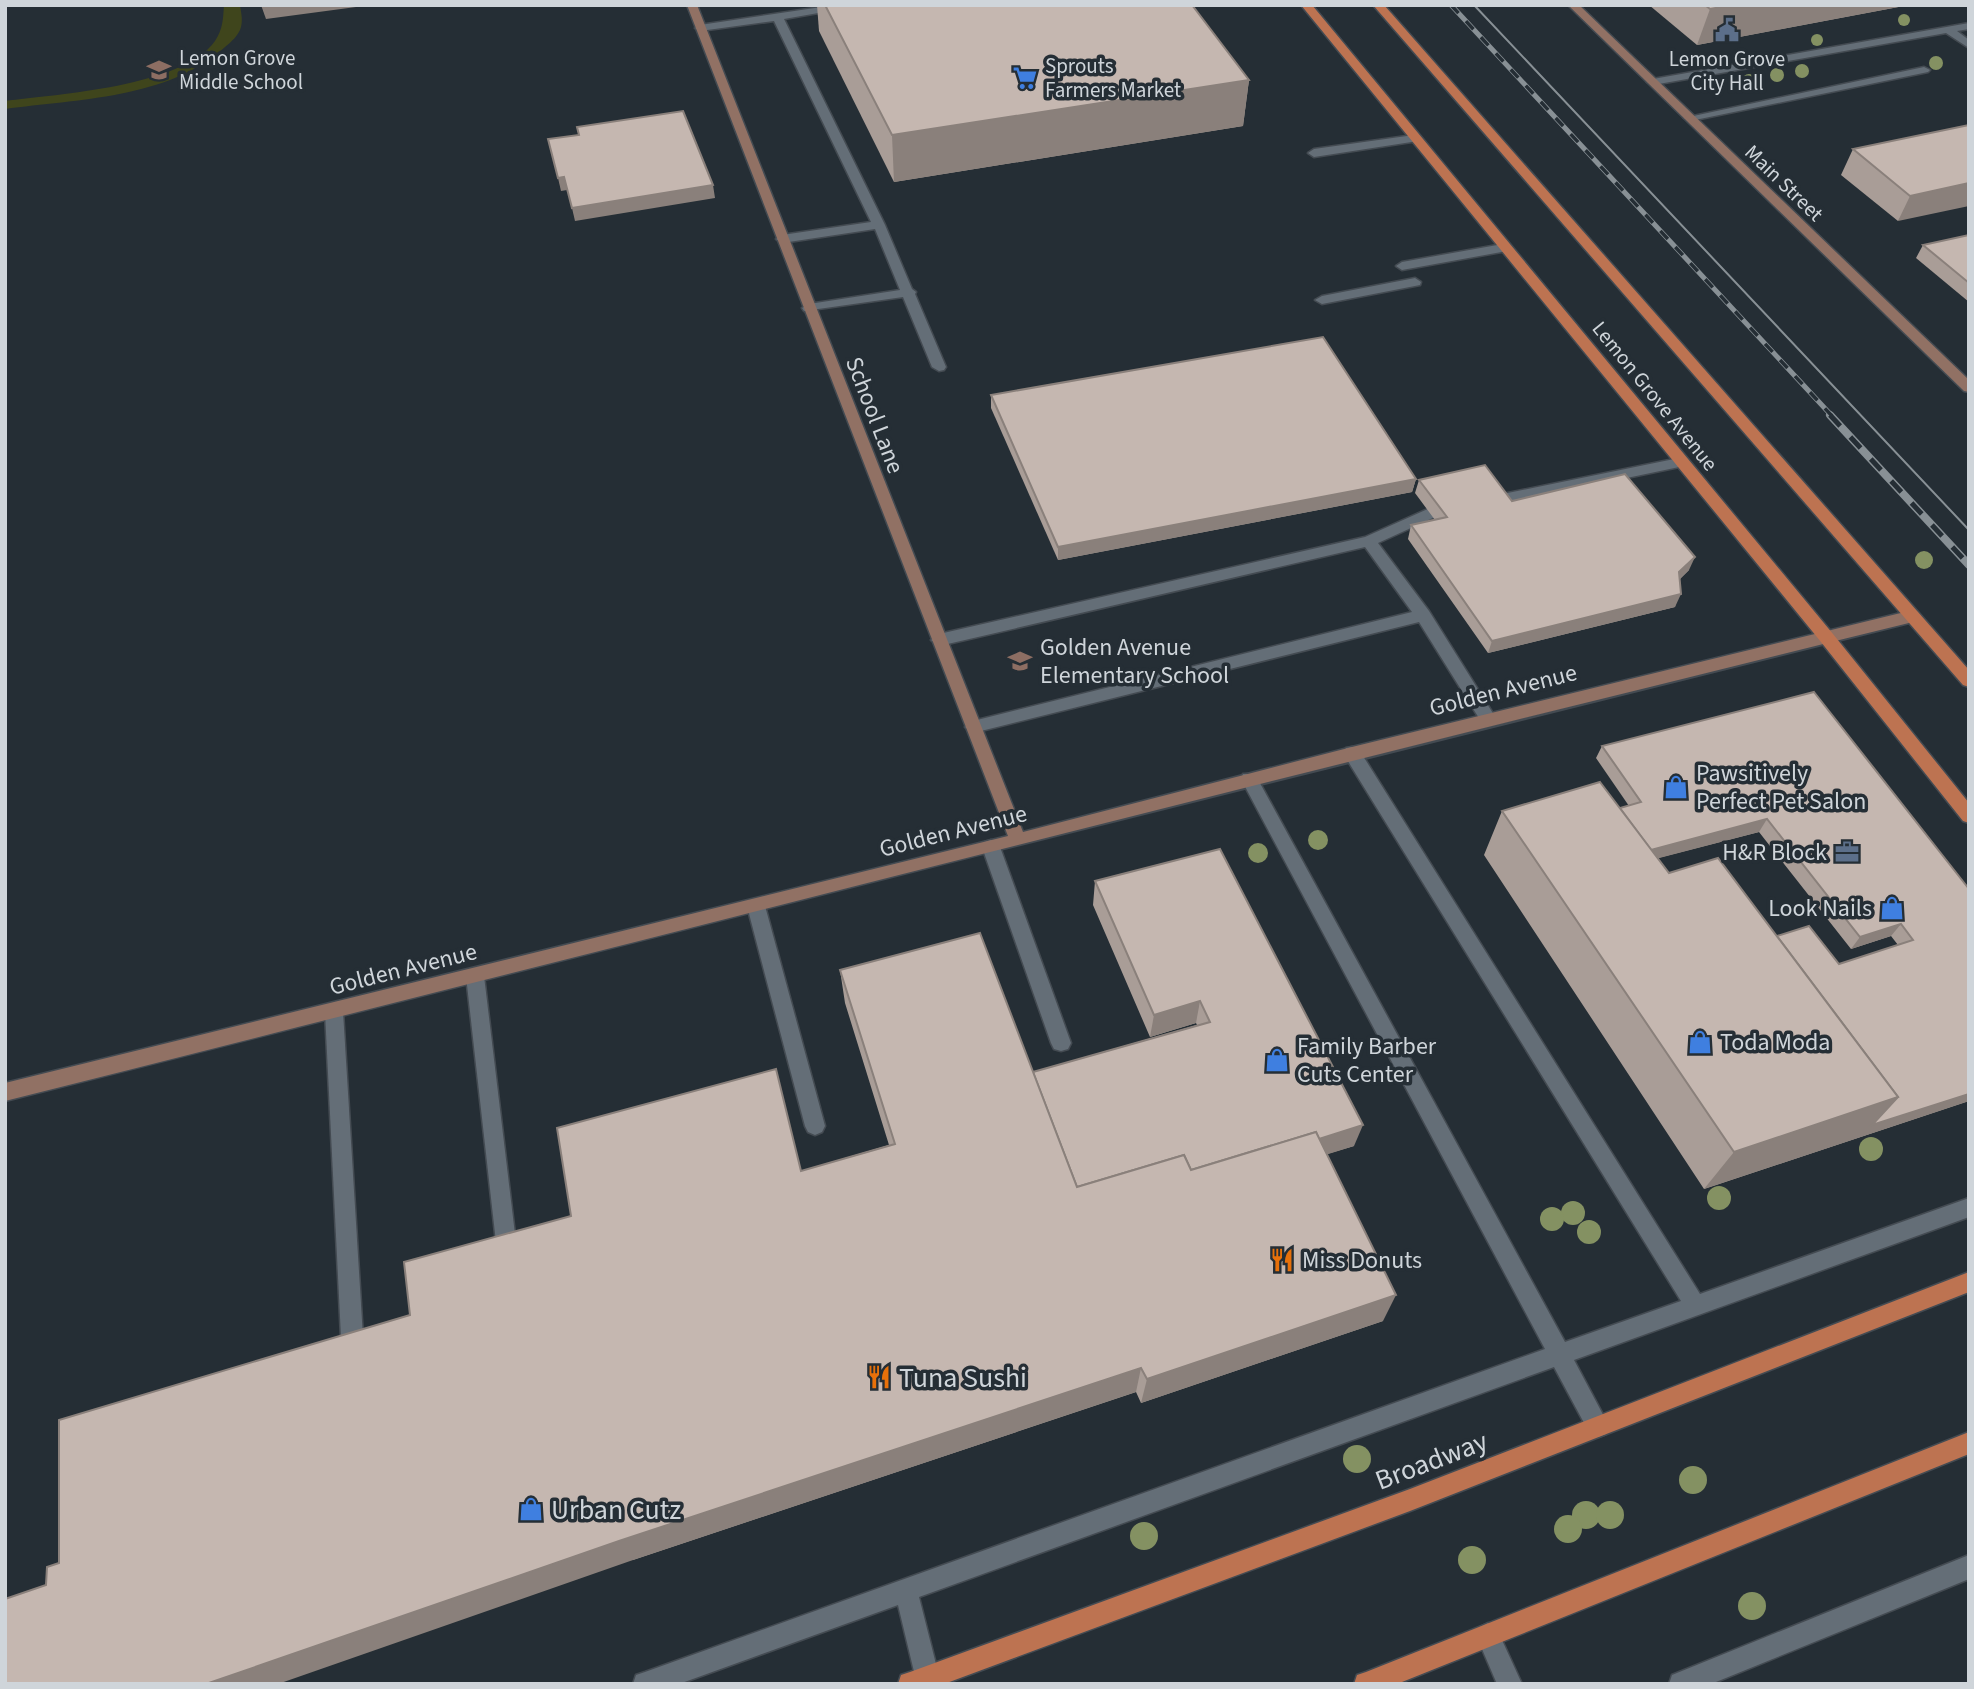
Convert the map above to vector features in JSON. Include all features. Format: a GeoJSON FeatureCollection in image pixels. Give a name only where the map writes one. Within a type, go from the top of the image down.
{"type":"FeatureCollection","features":[{"type":"Feature","properties":{"kind":"main road","name":"Lemon Grove Avenue"},"geometry":{"type":"LineString","coordinates":[[1306,5],[1679,463],[1827,638],[1969,816]]}},
{"type":"Feature","properties":{"kind":"main road","name":"Lemon Grove Avenue"},"geometry":{"type":"LineString","coordinates":[[1378,5],[1969,681]]}},
{"type":"Feature","properties":{"kind":"main road","name":"Broadway"},"geometry":{"type":"LineString","coordinates":[[922,1682],[1410,1500],[1969,1282]]}},
{"type":"Feature","properties":{"kind":"main road"},"geometry":{"type":"LineString","coordinates":[[1367,1684],[1969,1443]]}},
{"type":"Feature","properties":{"kind":"street","name":"School Lane"},"geometry":{"type":"LineString","coordinates":[[692,5],[1018,840]]}},
{"type":"Feature","properties":{"kind":"street","name":"Main Street"},"geometry":{"type":"LineString","coordinates":[[1573,5],[1969,388]]}},
{"type":"Feature","properties":{"kind":"street","name":"Golden Avenue"},"geometry":{"type":"LineString","coordinates":[[5,1091],[334,1012],[1352,753],[1913,616]]}},
{"type":"Feature","properties":{"kind":"lane"},"geometry":{"type":"LineString","coordinates":[[701,28],[859,5]]}},
{"type":"Feature","properties":{"kind":"lane"},"geometry":{"type":"LineString","coordinates":[[778,18],[910,292],[939,367]]}},
{"type":"Feature","properties":{"kind":"lane"},"geometry":{"type":"LineString","coordinates":[[1653,82],[1969,26]]}},
{"type":"Feature","properties":{"kind":"lane"},"geometry":{"type":"LineString","coordinates":[[1948,30],[1969,45]]}},
{"type":"Feature","properties":{"kind":"lane"},"geometry":{"type":"LineString","coordinates":[[1690,118],[1924,70]]}},
{"type":"Feature","properties":{"kind":"lane"},"geometry":{"type":"LineString","coordinates":[[1314,153],[1414,139]]}},
{"type":"Feature","properties":{"kind":"lane"},"geometry":{"type":"LineString","coordinates":[[782,239],[879,225]]}},
{"type":"Feature","properties":{"kind":"lane"},"geometry":{"type":"LineString","coordinates":[[1402,266],[1503,248]]}},
{"type":"Feature","properties":{"kind":"lane"},"geometry":{"type":"LineString","coordinates":[[1322,300],[1415,282]]}},
{"type":"Feature","properties":{"kind":"lane"},"geometry":{"type":"LineString","coordinates":[[809,308],[910,292]]}},
{"type":"Feature","properties":{"kind":"lane"},"geometry":{"type":"LineString","coordinates":[[1493,501],[1679,463]]}},
{"type":"Feature","properties":{"kind":"lane"},"geometry":{"type":"LineString","coordinates":[[939,640],[1369,541],[1430,513]]}},
{"type":"Feature","properties":{"kind":"lane"},"geometry":{"type":"LineString","coordinates":[[1369,541],[1423,615],[1488,719]]}},
{"type":"Feature","properties":{"kind":"lane"},"geometry":{"type":"LineString","coordinates":[[973,727],[1423,615]]}},
{"type":"Feature","properties":{"kind":"lane"},"geometry":{"type":"LineString","coordinates":[[1352,753],[1696,1306]]}},
{"type":"Feature","properties":{"kind":"lane"},"geometry":{"type":"LineString","coordinates":[[1249,779],[1598,1426]]}},
{"type":"Feature","properties":{"kind":"lane"},"geometry":{"type":"LineString","coordinates":[[991,847],[1061,1043]]}},
{"type":"Feature","properties":{"kind":"lane"},"geometry":{"type":"LineString","coordinates":[[756,906],[816,1126]]}},
{"type":"Feature","properties":{"kind":"lane"},"geometry":{"type":"LineString","coordinates":[[475,976],[507,1251]]}},
{"type":"Feature","properties":{"kind":"lane"},"geometry":{"type":"LineString","coordinates":[[334,1012],[352,1337]]}},
{"type":"Feature","properties":{"kind":"lane"},"geometry":{"type":"LineString","coordinates":[[645,1684],[1969,1207]]}},
{"type":"Feature","properties":{"kind":"lane"},"geometry":{"type":"LineString","coordinates":[[1681,1684],[1969,1567]]}},
{"type":"Feature","properties":{"kind":"lane"},"geometry":{"type":"LineString","coordinates":[[906,1591],[922,1682]]}},
{"type":"Feature","properties":{"kind":"lane"},"geometry":{"type":"LineString","coordinates":[[1488,1635],[1510,1684]]}},
{"type":"Feature","properties":{"kind":"green space"},"geometry":{"type":"Polygon","coordinates":[[[224,5],[240,5],[242,22],[239,33],[202,64],[177,77],[121,94],[5,109],[5,101],[118,86],[176,69],[199,56],[215,41],[221,28],[224,5]]]}},
{"type":"Feature","properties":{"kind":"building","name":"Sprouts Farmers Market"},"geometry":{"type":"Polygon","coordinates":[[[825,5],[1192,5],[1249,80],[892,135],[825,5]]]}},
{"type":"Feature","properties":{"kind":"building"},"geometry":{"type":"Polygon","coordinates":[[[1705,5],[1732,5],[1710,9],[1705,5]]]}},
{"type":"Feature","properties":{"kind":"building"},"geometry":{"type":"Polygon","coordinates":[[[683,111],[713,185],[572,208],[564,177],[558,178],[548,139],[579,135],[577,127],[683,111]]]}},
{"type":"Feature","properties":{"kind":"building"},"geometry":{"type":"Polygon","coordinates":[[[1969,125],[1969,183],[1910,196],[1853,149],[1969,125]]]}},
{"type":"Feature","properties":{"kind":"building"},"geometry":{"type":"Polygon","coordinates":[[[1969,235],[1969,283],[1923,245],[1969,235]]]}},
{"type":"Feature","properties":{"kind":"building"},"geometry":{"type":"Polygon","coordinates":[[[1323,337],[1416,479],[1058,547],[991,395],[1323,337]]]}},
{"type":"Feature","properties":{"kind":"building"},"geometry":{"type":"Polygon","coordinates":[[[1485,465],[1512,501],[1625,474],[1695,557],[1679,572],[1681,594],[1492,641],[1411,525],[1447,517],[1419,480],[1485,465]]]}},
{"type":"Feature","properties":{"kind":"building"},"geometry":{"type":"Polygon","coordinates":[[[1814,692],[1969,889],[1969,1094],[1872,1125],[1898,1097],[1777,936],[1809,926],[1839,964],[1913,940],[1901,924],[1860,937],[1767,819],[1651,850],[1620,808],[1641,802],[1602,746],[1814,692]]]}},
{"type":"Feature","properties":{"kind":"building","name":"Toda Moda"},"geometry":{"type":"Polygon","coordinates":[[[1600,782],[1669,873],[1718,858],[1898,1097],[1734,1152],[1502,811],[1600,782]]]}},
{"type":"Feature","properties":{"kind":"building"},"geometry":{"type":"Polygon","coordinates":[[[1220,849],[1363,1125],[1319,1139],[1316,1132],[1191,1170],[1184,1155],[1077,1187],[1033,1072],[1210,1022],[1200,1001],[1154,1015],[1095,881],[1220,849]]]}},
{"type":"Feature","properties":{"kind":"building"},"geometry":{"type":"Polygon","coordinates":[[[980,933],[1077,1187],[1184,1155],[1191,1170],[1316,1132],[1396,1295],[1147,1379],[1141,1368],[619,1541],[206,1684],[5,1684],[5,1599],[46,1585],[47,1567],[59,1563],[59,1420],[410,1315],[404,1262],[571,1216],[557,1128],[776,1069],[801,1171],[895,1144],[840,970],[980,933]]]}},
{"type":"Feature","properties":{"kind":"tram line"},"geometry":{"type":"LineString","coordinates":[[1474,5],[1969,530]]}},
{"type":"Feature","properties":{"kind":"railway"},"geometry":{"type":"LineString","coordinates":[[1451,5],[1832,416]]}},
{"type":"Feature","properties":{"kind":"railway"},"geometry":{"type":"LineString","coordinates":[[1830,415],[1969,565]]}},
{"type":"Feature","properties":{"kind":"place","name":"Lemon Grove City Hall"},"geometry":{"type":"Point","coordinates":[1727,30]}},
{"type":"Feature","properties":{"kind":"place","name":"Lemon Grove Middle School"},"geometry":{"type":"Point","coordinates":[159,70]}},
{"type":"Feature","properties":{"kind":"place","name":"Sprouts Farmers Market"},"geometry":{"type":"Point","coordinates":[1025,78]}},
{"type":"Feature","properties":{"kind":"place","name":"Golden Avenue Elementary School"},"geometry":{"type":"Point","coordinates":[1020,661]}},
{"type":"Feature","properties":{"kind":"place","name":"Pawsitively Perfect Pet Salon"},"geometry":{"type":"Point","coordinates":[1676,787]}},
{"type":"Feature","properties":{"kind":"place","name":"H&R Block"},"geometry":{"type":"Point","coordinates":[1847,852]}},
{"type":"Feature","properties":{"kind":"place","name":"Look Nails"},"geometry":{"type":"Point","coordinates":[1892,908]}},
{"type":"Feature","properties":{"kind":"place","name":"Toda Moda"},"geometry":{"type":"Point","coordinates":[1700,1042]}},
{"type":"Feature","properties":{"kind":"place","name":"Family Barber Cuts Center"},"geometry":{"type":"Point","coordinates":[1277,1060]}},
{"type":"Feature","properties":{"kind":"place","name":"Miss Donuts"},"geometry":{"type":"Point","coordinates":[1282,1260]}},
{"type":"Feature","properties":{"kind":"place","name":"Tuna Sushi"},"geometry":{"type":"Point","coordinates":[879,1377]}},
{"type":"Feature","properties":{"kind":"place","name":"Urban Cutz"},"geometry":{"type":"Point","coordinates":[531,1509]}}]}
